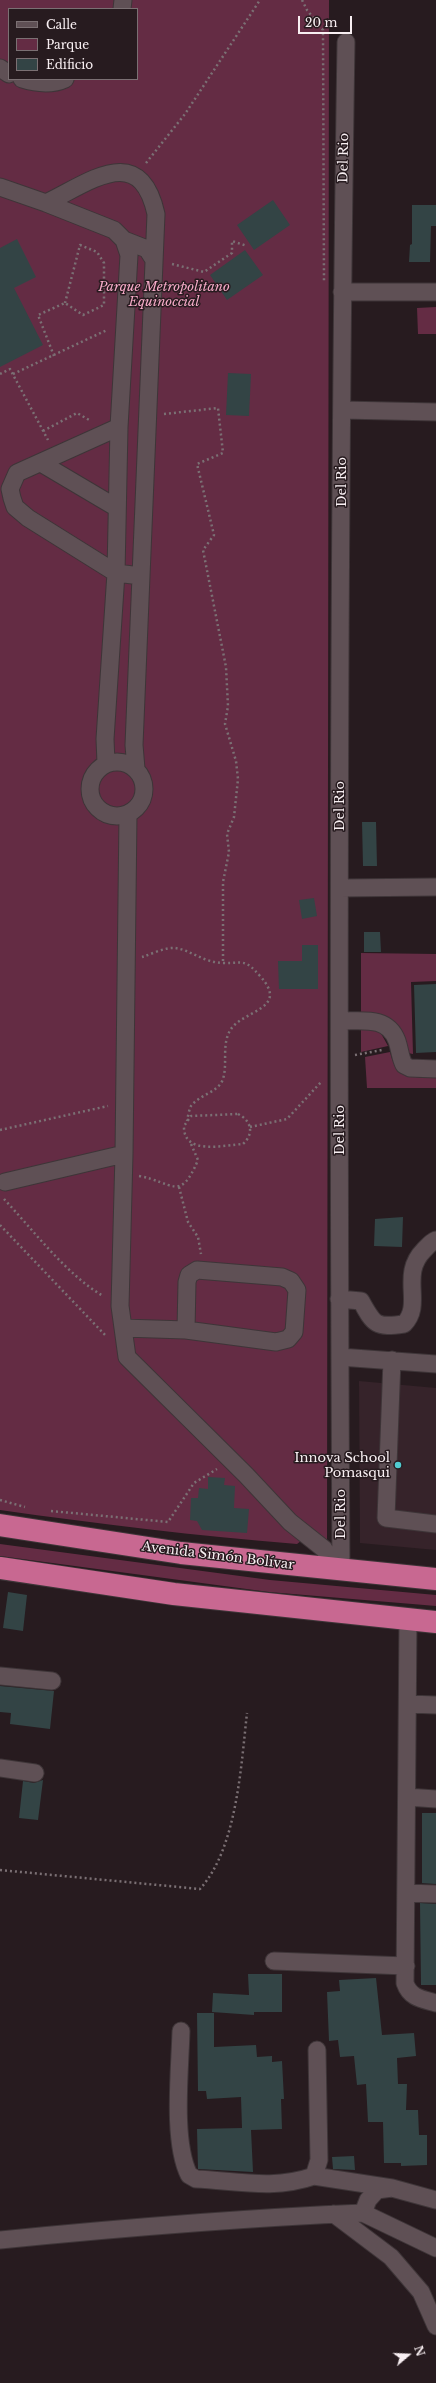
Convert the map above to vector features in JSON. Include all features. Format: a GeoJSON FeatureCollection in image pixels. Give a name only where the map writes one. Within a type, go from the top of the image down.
{"type":"FeatureCollection","features":[{"type":"Feature","properties":{"kind":"highway","name":"Avenida Simón Bolívar"},"geometry":{"type":"LineString","coordinates":[[0,1525],[181,1553],[436,1579]]}},
{"type":"Feature","properties":{"kind":"highway"},"geometry":{"type":"LineString","coordinates":[[0,1568],[174,1594],[436,1622]]}},
{"type":"Feature","properties":{"kind":"street","name":"Del Rio"},"geometry":{"type":"LineString","coordinates":[[335,1569],[340,1357],[342,292],[346,42]]}},
{"type":"Feature","properties":{"kind":"street"},"geometry":{"type":"LineString","coordinates":[[25,80],[34,83],[58,82],[63,80]]}},
{"type":"Feature","properties":{"kind":"street"},"geometry":{"type":"LineString","coordinates":[[46,203],[110,172],[125,171],[135,176],[147,189],[153,200],[156,214],[134,745],[136,769]]}},
{"type":"Feature","properties":{"kind":"street"},"geometry":{"type":"LineString","coordinates":[[0,187],[46,203],[114,230],[124,240],[147,249],[154,260]]}},
{"type":"Feature","properties":{"kind":"street"},"geometry":{"type":"LineString","coordinates":[[106,763],[105,739],[116,573],[119,427],[129,255],[124,240]]}},
{"type":"Feature","properties":{"kind":"street"},"geometry":{"type":"LineString","coordinates":[[342,292],[436,292]]}},
{"type":"Feature","properties":{"kind":"street"},"geometry":{"type":"LineString","coordinates":[[342,410],[436,412]]}},
{"type":"Feature","properties":{"kind":"street"},"geometry":{"type":"LineString","coordinates":[[119,427],[41,464],[17,473],[13,479],[10,489],[14,507],[28,518],[116,573],[141,576]]}},
{"type":"Feature","properties":{"kind":"street"},"geometry":{"type":"LineString","coordinates":[[41,464],[117,508]]}},
{"type":"Feature","properties":{"kind":"street"},"geometry":{"type":"LineString","coordinates":[[116,761],[127,763],[136,769],[142,778],[144,788],[139,804],[128,814],[117,817],[106,815],[97,809],[91,800],[89,789],[91,778],[97,769],[106,763],[116,761]]}},
{"type":"Feature","properties":{"kind":"street"},"geometry":{"type":"LineString","coordinates":[[128,814],[124,1173],[120,1306],[127,1357],[231,1460],[290,1522],[324,1549],[335,1569]]}},
{"type":"Feature","properties":{"kind":"street"},"geometry":{"type":"LineString","coordinates":[[340,888],[436,887]]}},
{"type":"Feature","properties":{"kind":"street"},"geometry":{"type":"LineString","coordinates":[[341,1021],[380,1022],[388,1026],[398,1047],[400,1058],[410,1068],[436,1069]]}},
{"type":"Feature","properties":{"kind":"street"},"geometry":{"type":"LineString","coordinates":[[2,1188],[124,1154]]}},
{"type":"Feature","properties":{"kind":"street"},"geometry":{"type":"LineString","coordinates":[[339,1299],[361,1301],[372,1321],[379,1326],[404,1324],[410,1318],[412,1308],[411,1272],[417,1256],[436,1240]]}},
{"type":"Feature","properties":{"kind":"street"},"geometry":{"type":"LineString","coordinates":[[123,1328],[186,1330],[276,1342],[288,1339],[294,1332],[297,1290],[291,1281],[282,1277],[197,1270],[189,1275],[187,1282],[186,1330]]}},
{"type":"Feature","properties":{"kind":"street"},"geometry":{"type":"LineString","coordinates":[[340,1357],[436,1364]]}},
{"type":"Feature","properties":{"kind":"street"},"geometry":{"type":"LineString","coordinates":[[392,1360],[386,1518],[436,1524]]}},
{"type":"Feature","properties":{"kind":"street"},"geometry":{"type":"LineString","coordinates":[[408,1620],[405,1983],[408,1991],[414,1997],[436,2003]]}},
{"type":"Feature","properties":{"kind":"street"},"geometry":{"type":"LineString","coordinates":[[0,1676],[52,1681]]}},
{"type":"Feature","properties":{"kind":"street"},"geometry":{"type":"LineString","coordinates":[[408,1704],[436,1705]]}},
{"type":"Feature","properties":{"kind":"street"},"geometry":{"type":"LineString","coordinates":[[0,1768],[35,1773]]}},
{"type":"Feature","properties":{"kind":"street"},"geometry":{"type":"LineString","coordinates":[[407,1797],[436,1798]]}},
{"type":"Feature","properties":{"kind":"street"},"geometry":{"type":"LineString","coordinates":[[406,1894],[436,1894]]}},
{"type":"Feature","properties":{"kind":"street"},"geometry":{"type":"LineString","coordinates":[[274,1961],[406,1966]]}},
{"type":"Feature","properties":{"kind":"street"},"geometry":{"type":"LineString","coordinates":[[181,2031],[179,2115],[182,2153],[189,2175],[196,2179],[268,2184],[291,2183],[314,2176],[392,2188],[436,2200]]}},
{"type":"Feature","properties":{"kind":"street"},"geometry":{"type":"LineString","coordinates":[[314,2176],[319,2160],[317,2050]]}},
{"type":"Feature","properties":{"kind":"street"},"geometry":{"type":"LineString","coordinates":[[363,2213],[368,2200],[377,2190],[392,2188]]}},
{"type":"Feature","properties":{"kind":"street"},"geometry":{"type":"LineString","coordinates":[[0,2240],[118,2227],[363,2213],[436,2248]]}},
{"type":"Feature","properties":{"kind":"street"},"geometry":{"type":"LineString","coordinates":[[334,2214],[391,2257],[421,2292],[436,2326]]}},
{"type":"Feature","properties":{"kind":"path"},"geometry":{"type":"LineString","coordinates":[[135,176],[185,114],[260,0]]}},
{"type":"Feature","properties":{"kind":"path"},"geometry":{"type":"LineString","coordinates":[[302,0],[307,10],[324,30],[324,284]]}},
{"type":"Feature","properties":{"kind":"path"},"geometry":{"type":"LineString","coordinates":[[154,260],[204,272],[232,253],[232,241],[247,246]]}},
{"type":"Feature","properties":{"kind":"path"},"geometry":{"type":"LineString","coordinates":[[80,245],[97,252],[104,263],[104,305],[83,315],[65,303],[80,245]]}},
{"type":"Feature","properties":{"kind":"path"},"geometry":{"type":"LineString","coordinates":[[54,356],[38,315],[65,303]]}},
{"type":"Feature","properties":{"kind":"path"},"geometry":{"type":"LineString","coordinates":[[13,374],[114,328]]}},
{"type":"Feature","properties":{"kind":"path"},"geometry":{"type":"LineString","coordinates":[[0,374],[10,369],[56,456]]}},
{"type":"Feature","properties":{"kind":"path"},"geometry":{"type":"LineString","coordinates":[[147,416],[218,408],[223,453],[197,464],[214,535],[204,550],[226,667],[228,706],[225,724],[236,761],[238,779],[234,817],[227,834],[228,852],[223,882],[224,963]]}},
{"type":"Feature","properties":{"kind":"path"},"geometry":{"type":"LineString","coordinates":[[43,431],[77,413],[95,423]]}},
{"type":"Feature","properties":{"kind":"path"},"geometry":{"type":"LineString","coordinates":[[126,960],[175,948],[203,960],[224,963],[241,961],[250,964],[263,979],[270,995],[268,1003],[261,1009],[232,1027],[225,1044],[223,1079],[219,1087],[203,1095],[190,1107],[184,1133],[198,1160],[189,1179],[178,1187]]}},
{"type":"Feature","properties":{"kind":"path"},"geometry":{"type":"LineString","coordinates":[[341,1057],[398,1047]]}},
{"type":"Feature","properties":{"kind":"path"},"geometry":{"type":"LineString","coordinates":[[250,1128],[287,1119],[324,1079]]}},
{"type":"Feature","properties":{"kind":"path"},"geometry":{"type":"LineString","coordinates":[[0,1130],[124,1102]]}},
{"type":"Feature","properties":{"kind":"path"},"geometry":{"type":"LineString","coordinates":[[187,1121],[191,1116],[198,1115],[238,1114],[248,1122],[250,1128],[248,1140],[243,1144],[203,1147],[190,1143]]}},
{"type":"Feature","properties":{"kind":"path"},"geometry":{"type":"LineString","coordinates":[[124,1173],[178,1187]]}},
{"type":"Feature","properties":{"kind":"path"},"geometry":{"type":"LineString","coordinates":[[178,1187],[188,1222],[198,1237],[201,1256],[197,1270]]}},
{"type":"Feature","properties":{"kind":"path"},"geometry":{"type":"LineString","coordinates":[[2,1188],[91,1288],[120,1306]]}},
{"type":"Feature","properties":{"kind":"path"},"geometry":{"type":"LineString","coordinates":[[0,1225],[127,1357]]}},
{"type":"Feature","properties":{"kind":"path"},"geometry":{"type":"LineString","coordinates":[[46,1511],[168,1522],[194,1483],[231,1460]]}},
{"type":"Feature","properties":{"kind":"path"},"geometry":{"type":"LineString","coordinates":[[0,1500],[31,1509]]}},
{"type":"Feature","properties":{"kind":"path"},"geometry":{"type":"LineString","coordinates":[[0,1870],[200,1889],[212,1876],[235,1812],[247,1713]]}},
{"type":"Feature","properties":{"kind":"shaded area","name":"Innova School Pomasqui"},"geometry":{"type":"Polygon","coordinates":[[[359,1381],[436,1388],[436,1550],[360,1543],[359,1381]]]}},
{"type":"Feature","properties":{"kind":"green space","name":"Parque Metropolitano Equinoccial"},"geometry":{"type":"Polygon","coordinates":[[[0,0],[329,0],[327,1540],[313,1532],[297,1544],[74,1520],[0,1510],[0,0]]]}},
{"type":"Feature","properties":{"kind":"green space"},"geometry":{"type":"Polygon","coordinates":[[[436,307],[436,334],[418,334],[417,308],[436,307]]]}},
{"type":"Feature","properties":{"kind":"green space"},"geometry":{"type":"Polygon","coordinates":[[[361,953],[436,954],[436,981],[411,982],[413,1054],[408,1053],[392,1020],[387,1017],[361,1016],[361,953]]]}},
{"type":"Feature","properties":{"kind":"green space"},"geometry":{"type":"Polygon","coordinates":[[[361,1027],[378,1028],[388,1046],[361,1052],[361,1027]]]}},
{"type":"Feature","properties":{"kind":"green space"},"geometry":{"type":"Polygon","coordinates":[[[390,1052],[393,1061],[401,1073],[412,1077],[436,1077],[436,1088],[367,1088],[365,1057],[390,1052]]]}},
{"type":"Feature","properties":{"kind":"green space"},"geometry":{"type":"Polygon","coordinates":[[[0,1544],[270,1580],[436,1595],[436,1606],[269,1592],[0,1556],[0,1544]]]}},
{"type":"Feature","properties":{"kind":"building"},"geometry":{"type":"Polygon","coordinates":[[[273,200],[290,225],[254,250],[237,225],[273,200]]]}},
{"type":"Feature","properties":{"kind":"building"},"geometry":{"type":"Polygon","coordinates":[[[412,205],[436,205],[436,226],[431,226],[430,262],[409,262],[410,245],[412,244],[412,205]]]}},
{"type":"Feature","properties":{"kind":"building"},"geometry":{"type":"Polygon","coordinates":[[[17,239],[36,277],[14,288],[43,345],[0,367],[0,248],[17,239]]]}},
{"type":"Feature","properties":{"kind":"building"},"geometry":{"type":"Polygon","coordinates":[[[245,250],[263,275],[227,300],[210,275],[245,250]]]}},
{"type":"Feature","properties":{"kind":"building"},"geometry":{"type":"Polygon","coordinates":[[[228,373],[251,374],[249,416],[226,415],[228,373]]]}},
{"type":"Feature","properties":{"kind":"building"},"geometry":{"type":"Polygon","coordinates":[[[362,822],[376,822],[377,866],[363,866],[362,822]]]}},
{"type":"Feature","properties":{"kind":"building"},"geometry":{"type":"Polygon","coordinates":[[[314,898],[317,916],[302,919],[299,900],[314,898]]]}},
{"type":"Feature","properties":{"kind":"building"},"geometry":{"type":"Polygon","coordinates":[[[364,932],[380,932],[381,952],[364,952],[364,932]]]}},
{"type":"Feature","properties":{"kind":"building"},"geometry":{"type":"Polygon","coordinates":[[[302,945],[318,945],[318,989],[279,989],[278,961],[302,961],[302,945]]]}},
{"type":"Feature","properties":{"kind":"building"},"geometry":{"type":"Polygon","coordinates":[[[436,984],[436,1052],[416,1053],[414,985],[436,984]]]}},
{"type":"Feature","properties":{"kind":"building"},"geometry":{"type":"Polygon","coordinates":[[[403,1217],[402,1247],[374,1246],[375,1219],[403,1217]]]}},
{"type":"Feature","properties":{"kind":"building"},"geometry":{"type":"Polygon","coordinates":[[[208,1477],[225,1478],[224,1485],[235,1486],[234,1508],[249,1509],[247,1533],[202,1530],[197,1521],[190,1520],[191,1498],[198,1498],[199,1488],[208,1489],[208,1477]]]}},
{"type":"Feature","properties":{"kind":"building"},"geometry":{"type":"Polygon","coordinates":[[[8,1592],[27,1595],[23,1631],[3,1628],[8,1592]]]}},
{"type":"Feature","properties":{"kind":"building"},"geometry":{"type":"Polygon","coordinates":[[[0,1686],[54,1691],[50,1729],[10,1724],[11,1713],[0,1712],[0,1686]]]}},
{"type":"Feature","properties":{"kind":"building"},"geometry":{"type":"Polygon","coordinates":[[[43,1780],[38,1820],[19,1818],[23,1781],[34,1783],[43,1780]]]}},
{"type":"Feature","properties":{"kind":"building"},"geometry":{"type":"Polygon","coordinates":[[[422,1813],[436,1813],[436,1884],[420,1883],[422,1883],[422,1813]]]}},
{"type":"Feature","properties":{"kind":"building"},"geometry":{"type":"Polygon","coordinates":[[[420,1903],[436,1904],[436,1985],[421,1985],[420,1903]]]}},
{"type":"Feature","properties":{"kind":"building"},"geometry":{"type":"Polygon","coordinates":[[[248,1974],[282,1974],[282,2012],[254,2012],[254,2015],[212,2012],[213,1993],[249,1995],[248,1974]]]}},
{"type":"Feature","properties":{"kind":"building"},"geometry":{"type":"Polygon","coordinates":[[[376,1978],[382,2035],[414,2033],[416,2056],[397,2058],[398,2084],[407,2084],[406,2110],[418,2110],[419,2135],[427,2135],[427,2165],[401,2166],[401,2163],[384,2163],[383,2122],[368,2122],[366,2084],[357,2085],[354,2056],[340,2057],[338,2040],[329,2041],[327,1992],[340,1991],[339,1980],[376,1978]]]}},
{"type":"Feature","properties":{"kind":"building"},"geometry":{"type":"Polygon","coordinates":[[[197,2013],[214,2013],[214,2047],[256,2045],[257,2057],[272,2056],[272,2062],[282,2061],[284,2099],[281,2099],[282,2129],[251,2130],[253,2172],[198,2169],[197,2129],[242,2128],[241,2097],[207,2099],[206,2091],[198,2091],[197,2013]]]}},
{"type":"Feature","properties":{"kind":"building"},"geometry":{"type":"Polygon","coordinates":[[[354,2156],[355,2170],[333,2169],[332,2157],[354,2156]]]}},
{"type":"Feature","properties":{"kind":"place","name":"Innova School Pomasqui"},"geometry":{"type":"Point","coordinates":[398,1465]}}]}
